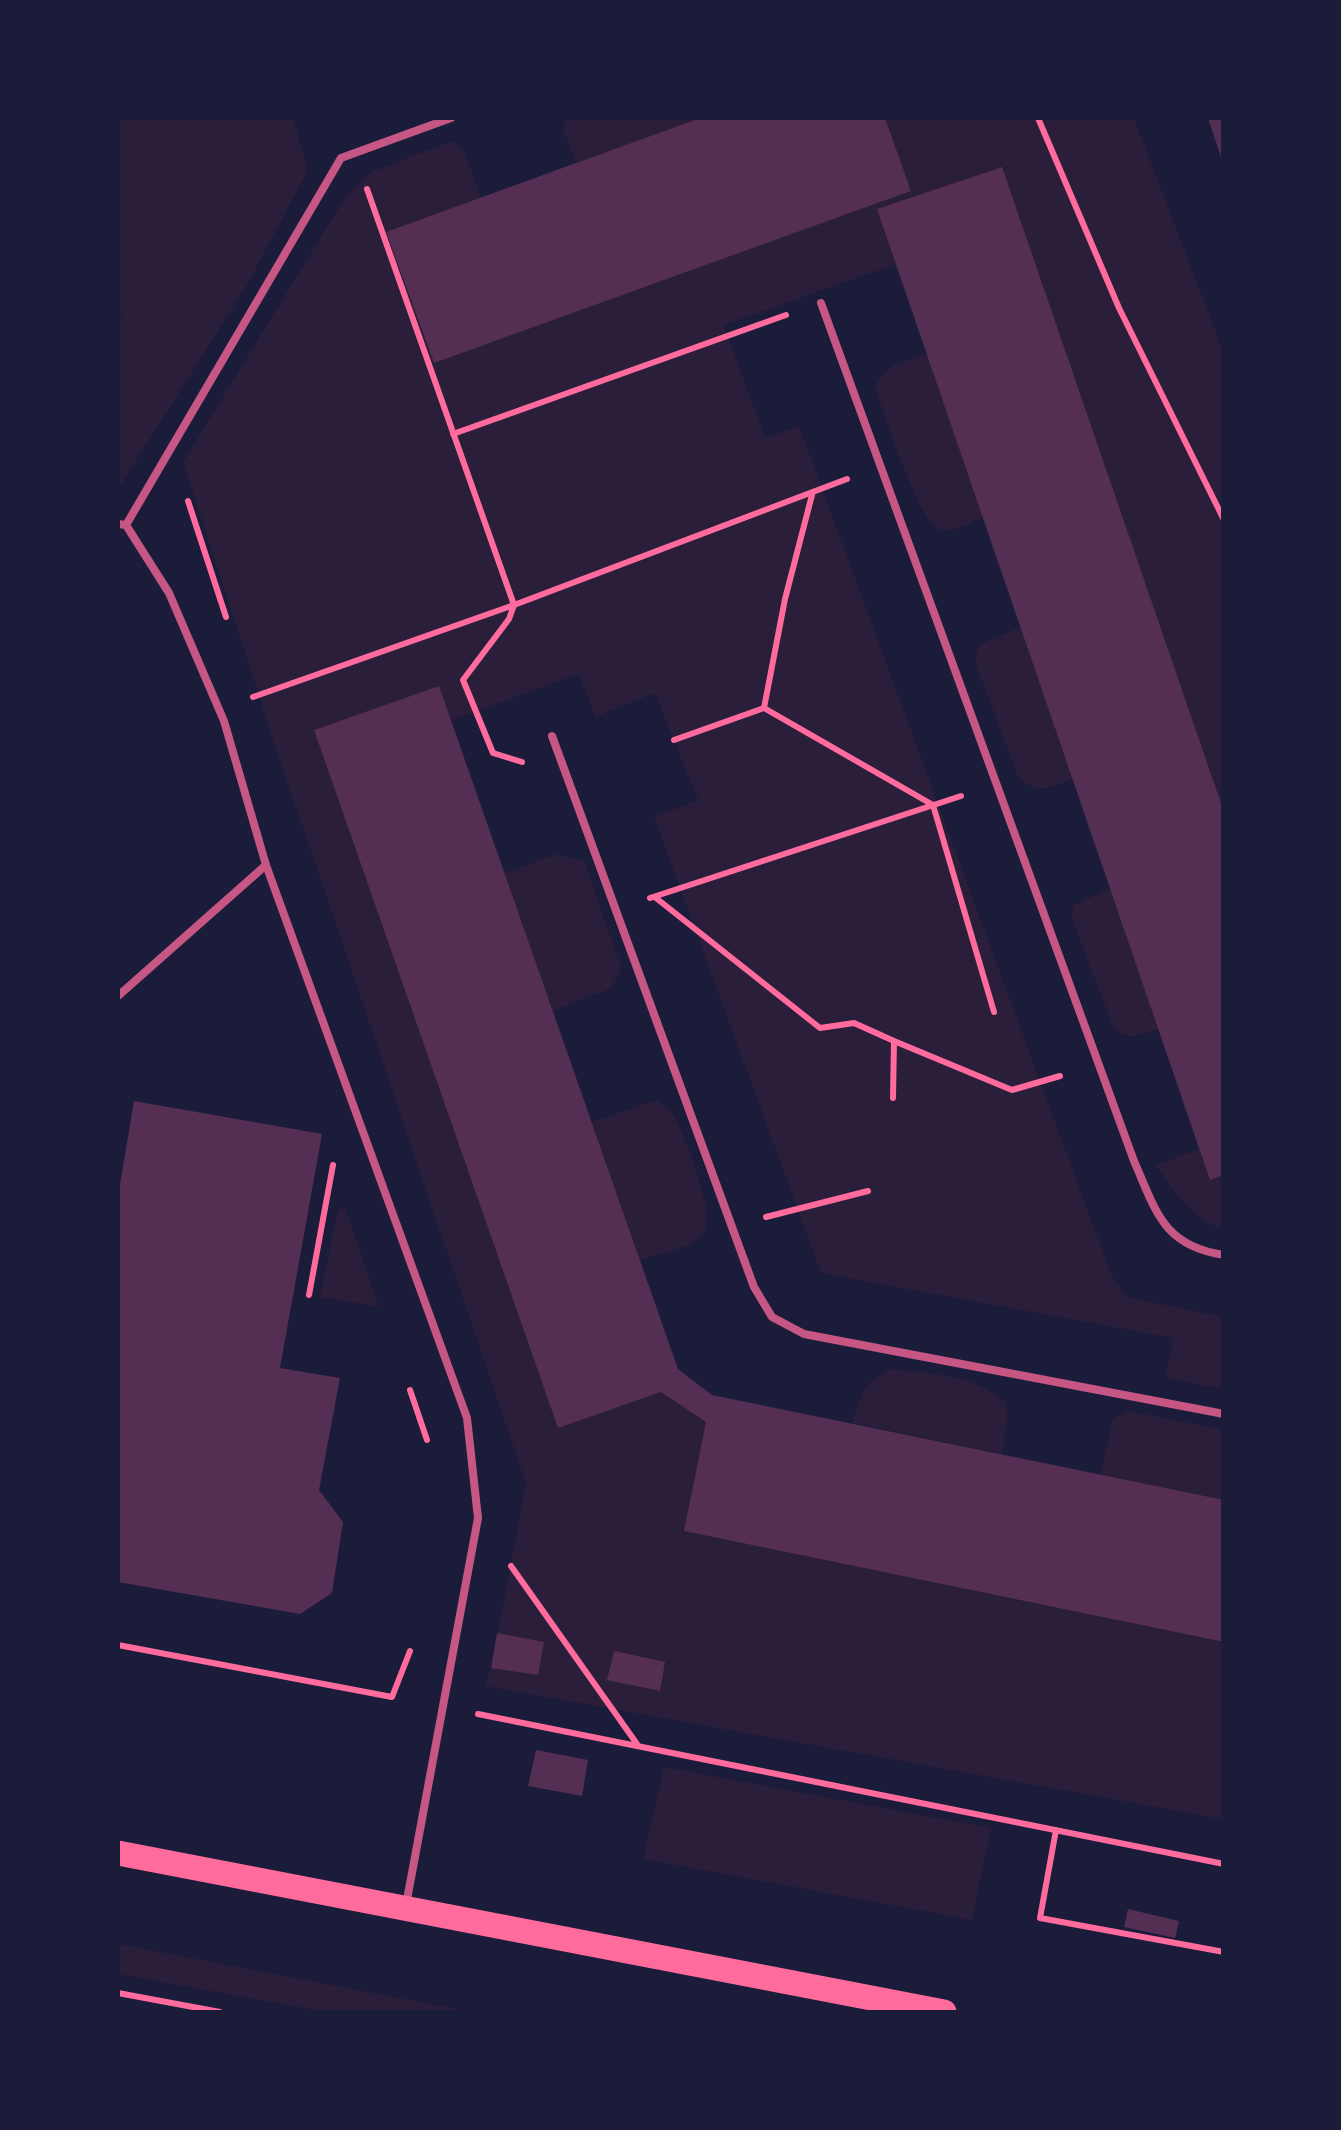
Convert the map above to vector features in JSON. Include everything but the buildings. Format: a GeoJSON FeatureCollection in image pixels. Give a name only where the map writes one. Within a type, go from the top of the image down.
{"type":"FeatureCollection","features":[{"type":"Feature","properties":{"kind":"main road"},"geometry":{"type":"LineString","coordinates":[[118,1852],[944,2012]]}},
{"type":"Feature","properties":{"kind":"lane"},"geometry":{"type":"LineString","coordinates":[[406,1909],[478,1518],[468,1418],[266,865],[224,721],[169,594],[122,525],[341,158],[451,118]]}},
{"type":"Feature","properties":{"kind":"lane"},"geometry":{"type":"LineString","coordinates":[[822,302],[1099,1065],[1160,1220],[1178,1240],[1200,1251],[1224,1254]]}},
{"type":"Feature","properties":{"kind":"lane"},"geometry":{"type":"LineString","coordinates":[[552,736],[754,1287],[772,1317],[804,1334],[1224,1414]]}},
{"type":"Feature","properties":{"kind":"lane"},"geometry":{"type":"LineString","coordinates":[[118,996],[266,865]]}},
{"type":"Feature","properties":{"kind":"path"},"geometry":{"type":"LineString","coordinates":[[1038,118],[1119,308],[1224,520]]}},
{"type":"Feature","properties":{"kind":"path"},"geometry":{"type":"LineString","coordinates":[[354,153],[514,605],[508,620],[463,680],[493,753],[566,776]]}},
{"type":"Feature","properties":{"kind":"path"},"geometry":{"type":"LineString","coordinates":[[453,434],[822,302]]}},
{"type":"Feature","properties":{"kind":"path"},"geometry":{"type":"LineString","coordinates":[[253,697],[514,605],[881,466]]}},
{"type":"Feature","properties":{"kind":"path"},"geometry":{"type":"LineString","coordinates":[[764,708],[785,599],[812,494]]}},
{"type":"Feature","properties":{"kind":"path"},"geometry":{"type":"LineString","coordinates":[[674,740],[764,708],[933,805],[994,1012]]}},
{"type":"Feature","properties":{"kind":"path"},"geometry":{"type":"LineString","coordinates":[[615,909],[997,785]]}},
{"type":"Feature","properties":{"kind":"path"},"geometry":{"type":"LineString","coordinates":[[655,897],[820,1028],[854,1023],[1012,1090],[1099,1065]]}},
{"type":"Feature","properties":{"kind":"path"},"geometry":{"type":"LineString","coordinates":[[893,1098],[894,1041]]}},
{"type":"Feature","properties":{"kind":"path"},"geometry":{"type":"LineString","coordinates":[[309,1295],[334,1159],[339,1174]]}},
{"type":"Feature","properties":{"kind":"path"},"geometry":{"type":"LineString","coordinates":[[731,1226],[868,1191]]}},
{"type":"Feature","properties":{"kind":"path"},"geometry":{"type":"LineString","coordinates":[[408,1382],[432,1455]]}},
{"type":"Feature","properties":{"kind":"path"},"geometry":{"type":"LineString","coordinates":[[506,1560],[638,1745]]}},
{"type":"Feature","properties":{"kind":"path"},"geometry":{"type":"LineString","coordinates":[[118,1645],[392,1697],[412,1644]]}},
{"type":"Feature","properties":{"kind":"path"},"geometry":{"type":"LineString","coordinates":[[471,1713],[1224,1864]]}},
{"type":"Feature","properties":{"kind":"path"},"geometry":{"type":"LineString","coordinates":[[1056,1830],[1040,1918],[1224,1952]]}},
{"type":"Feature","properties":{"kind":"path"},"geometry":{"type":"LineString","coordinates":[[118,1993],[220,2012]]}},
{"type":"Feature","properties":{"kind":"shaded area"},"geometry":{"type":"Polygon","coordinates":[[[118,118],[293,118],[308,170],[247,285],[118,489],[118,317],[122,315],[118,302],[118,118]]]}},
{"type":"Feature","properties":{"kind":"shaded area"},"geometry":{"type":"Polygon","coordinates":[[[567,118],[700,118],[576,163],[563,128],[567,118]]]}},
{"type":"Feature","properties":{"kind":"shaded area"},"geometry":{"type":"Polygon","coordinates":[[[885,118],[1134,118],[1223,351],[1223,812],[896,264],[724,325],[765,438],[799,426],[1111,1274],[1127,1297],[1223,1317],[1223,1389],[1166,1378],[1173,1338],[821,1273],[654,817],[698,800],[655,693],[595,717],[579,674],[451,720],[438,687],[314,730],[558,1427],[661,1392],[706,1422],[685,1531],[1223,1642],[1223,1819],[485,1686],[526,1484],[183,462],[346,196],[371,172],[452,141],[463,149],[481,197],[386,232],[434,363],[911,191],[885,118]]]}},
{"type":"Feature","properties":{"kind":"shaded area"},"geometry":{"type":"Polygon","coordinates":[[[927,353],[983,517],[950,530],[939,529],[921,507],[875,389],[889,369],[927,353]]]}},
{"type":"Feature","properties":{"kind":"shaded area"},"geometry":{"type":"Polygon","coordinates":[[[1020,627],[1073,779],[1052,787],[1032,787],[1019,779],[976,664],[978,645],[1020,627]]]}},
{"type":"Feature","properties":{"kind":"shaded area"},"geometry":{"type":"Polygon","coordinates":[[[558,854],[585,862],[621,968],[612,988],[552,1011],[504,873],[558,854]]]}},
{"type":"Feature","properties":{"kind":"shaded area"},"geometry":{"type":"Polygon","coordinates":[[[1111,888],[1159,1029],[1140,1035],[1123,1034],[1113,1026],[1071,917],[1074,905],[1111,888]]]}},
{"type":"Feature","properties":{"kind":"shaded area"},"geometry":{"type":"Polygon","coordinates":[[[656,1100],[669,1109],[682,1133],[697,1171],[707,1224],[704,1233],[692,1243],[640,1260],[592,1122],[656,1100]]]}},
{"type":"Feature","properties":{"kind":"shaded area"},"geometry":{"type":"Polygon","coordinates":[[[1200,1149],[1210,1179],[1223,1175],[1223,1229],[1193,1211],[1156,1165],[1200,1149]]]}},
{"type":"Feature","properties":{"kind":"shaded area"},"geometry":{"type":"Polygon","coordinates":[[[338,1209],[346,1209],[379,1307],[320,1297],[338,1209]]]}},
{"type":"Feature","properties":{"kind":"shaded area"},"geometry":{"type":"Polygon","coordinates":[[[891,1369],[966,1381],[1006,1402],[1002,1454],[852,1423],[864,1390],[891,1369]]]}},
{"type":"Feature","properties":{"kind":"shaded area"},"geometry":{"type":"Polygon","coordinates":[[[1128,1411],[1223,1430],[1223,1500],[1100,1475],[1113,1418],[1128,1411]]]}},
{"type":"Feature","properties":{"kind":"shaded area"},"geometry":{"type":"Polygon","coordinates":[[[664,1767],[991,1828],[972,1920],[643,1859],[664,1767]]]}},
{"type":"Feature","properties":{"kind":"shaded area"},"geometry":{"type":"Polygon","coordinates":[[[118,1944],[476,2012],[326,2012],[118,1974],[118,1944]]]}}]}
